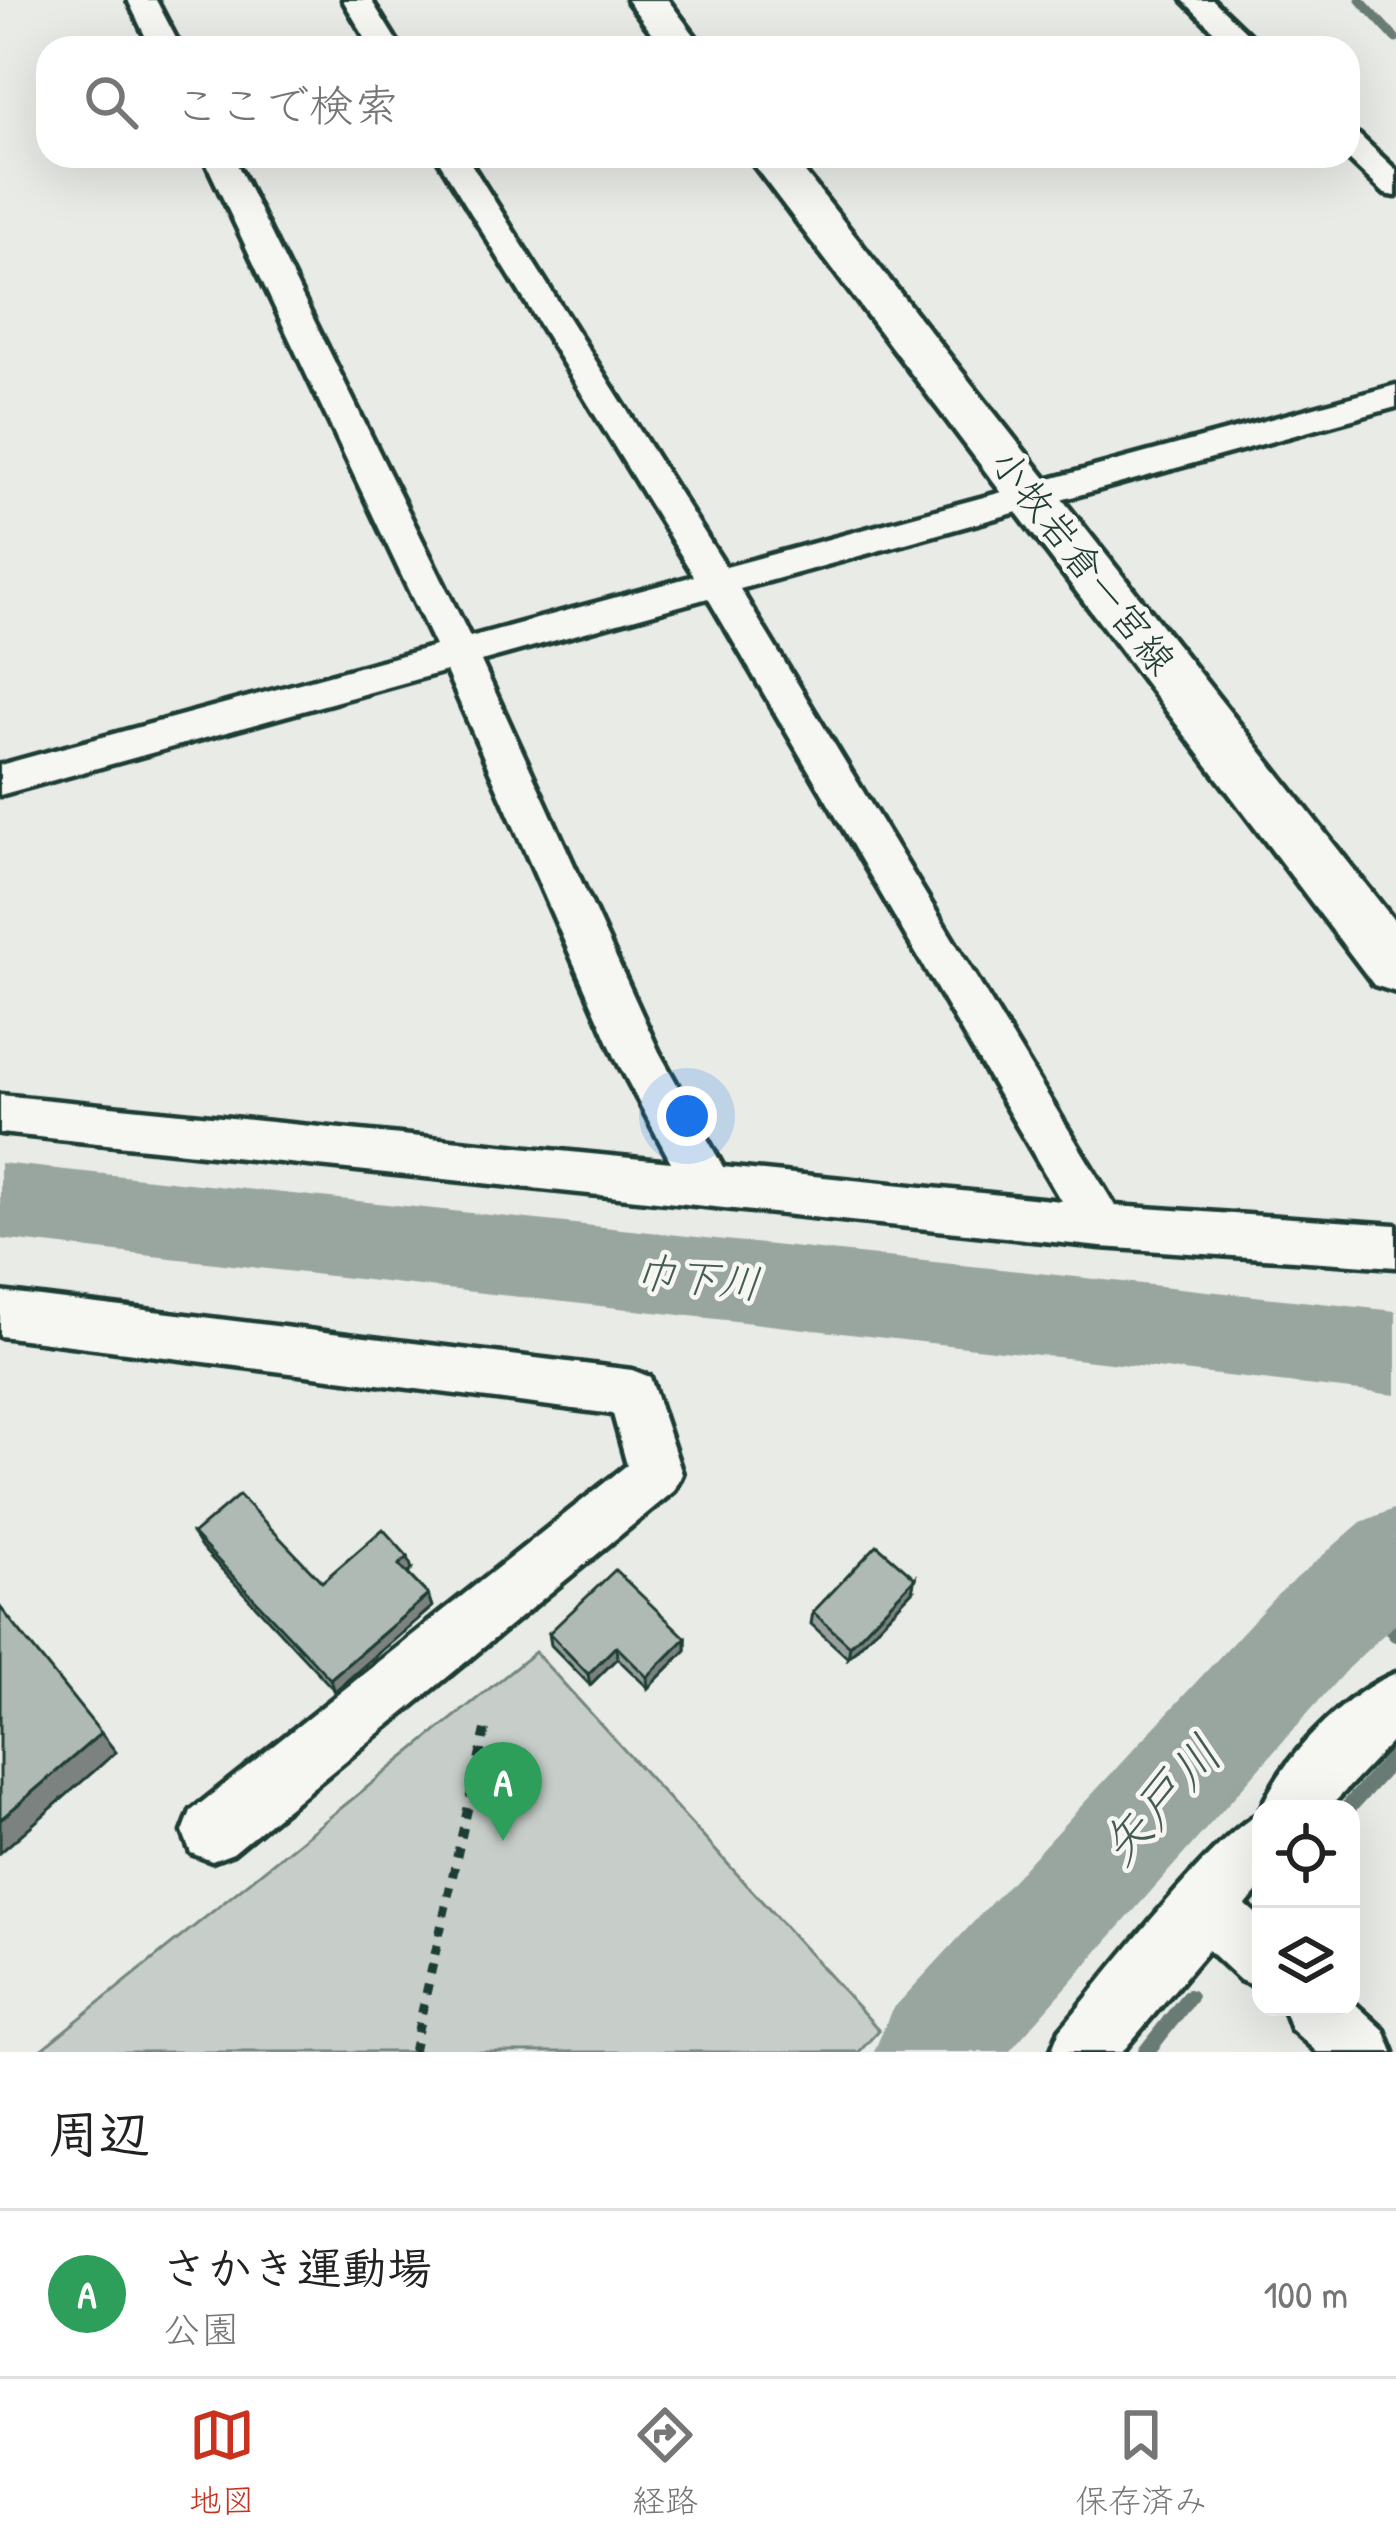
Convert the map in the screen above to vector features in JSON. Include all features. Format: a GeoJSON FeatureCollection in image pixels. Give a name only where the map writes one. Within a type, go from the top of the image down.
{"type":"FeatureCollection","features":[{"type":"Feature","properties":{"kind":"main road"},"geometry":{"type":"LineString","coordinates":[[647,0],[675,36]]}},
{"type":"Feature","properties":{"kind":"main road","name":"小牧岩倉一宮線"},"geometry":{"type":"LineString","coordinates":[[778,168],[1396,968]]}},
{"type":"Feature","properties":{"kind":"street"},"geometry":{"type":"LineString","coordinates":[[142,0],[160,36]]}},
{"type":"Feature","properties":{"kind":"street"},"geometry":{"type":"LineString","coordinates":[[357,0],[379,36]]}},
{"type":"Feature","properties":{"kind":"street"},"geometry":{"type":"LineString","coordinates":[[1197,0],[1235,36]]}},
{"type":"Feature","properties":{"kind":"street"},"geometry":{"type":"LineString","coordinates":[[1360,153],[1396,187]]}},
{"type":"Feature","properties":{"kind":"street"},"geometry":{"type":"LineString","coordinates":[[224,168],[458,652],[639,1059],[707,1183]]}},
{"type":"Feature","properties":{"kind":"street"},"geometry":{"type":"LineString","coordinates":[[458,168],[718,584],[1101,1226]]}},
{"type":"Feature","properties":{"kind":"street"},"geometry":{"type":"LineString","coordinates":[[0,780],[458,652],[1036,499],[1396,396]]}},
{"type":"Feature","properties":{"kind":"street"},"geometry":{"type":"LineString","coordinates":[[0,1114],[1101,1226],[1396,1246]]}},
{"type":"Feature","properties":{"kind":"street"},"geometry":{"type":"LineString","coordinates":[[0,1314],[632,1393],[656,1474],[212,1832]]}},
{"type":"Feature","properties":{"kind":"street"},"geometry":{"type":"LineString","coordinates":[[1298,1800],[1354,1736],[1396,1702]]}},
{"type":"Feature","properties":{"kind":"street"},"geometry":{"type":"LineString","coordinates":[[1082,2052],[1252,1852]]}},
{"type":"Feature","properties":{"kind":"street"},"geometry":{"type":"LineString","coordinates":[[1204,1906],[1252,1951]]}},
{"type":"Feature","properties":{"kind":"street"},"geometry":{"type":"LineString","coordinates":[[1323,2016],[1362,2052]]}},
{"type":"Feature","properties":{"kind":"path"},"geometry":{"type":"LineString","coordinates":[[413,2052],[488,1724]]}},
{"type":"Feature","properties":{"kind":"shaded area"},"geometry":{"type":"Polygon","coordinates":[[[535,1652],[879,2030],[859,2052],[38,2052],[535,1652]]]}},
{"type":"Feature","properties":{"kind":"building"},"geometry":{"type":"Polygon","coordinates":[[[239,1495],[322,1582],[383,1529],[408,1557],[399,1565],[428,1595],[330,1679],[193,1534],[239,1495]]]}},
{"type":"Feature","properties":{"kind":"building"},"geometry":{"type":"Polygon","coordinates":[[[877,1545],[915,1578],[850,1646],[813,1612],[877,1545]]]}},
{"type":"Feature","properties":{"kind":"building"},"geometry":{"type":"Polygon","coordinates":[[[615,1570],[686,1638],[647,1677],[616,1646],[588,1674],[549,1633],[615,1570]]]}},
{"type":"Feature","properties":{"kind":"building"},"geometry":{"type":"Polygon","coordinates":[[[0,1607],[101,1733],[0,1820],[0,1607]]]}},
{"type":"Feature","properties":{"kind":"waterway"},"geometry":{"type":"LineString","coordinates":[[1360,0],[1396,39]]}},
{"type":"Feature","properties":{"kind":"waterway","name":"巾下川"},"geometry":{"type":"LineString","coordinates":[[0,1201],[1396,1353]]}},
{"type":"Feature","properties":{"kind":"waterway","name":"矢戸川"},"geometry":{"type":"LineString","coordinates":[[932,2052],[1312,1632],[1396,1556]]}},
{"type":"Feature","properties":{"kind":"waterway"},"geometry":{"type":"LineString","coordinates":[[1361,1589],[1396,1634]]}},
{"type":"Feature","properties":{"kind":"waterway"},"geometry":{"type":"LineString","coordinates":[[1355,1800],[1396,1755]]}},
{"type":"Feature","properties":{"kind":"waterway"},"geometry":{"type":"LineString","coordinates":[[1146,2052],[1189,1997]]}},
{"type":"Feature","properties":{"kind":"place","name":"さかき運動場"},"geometry":{"type":"Point","coordinates":[503,1841]}}]}
